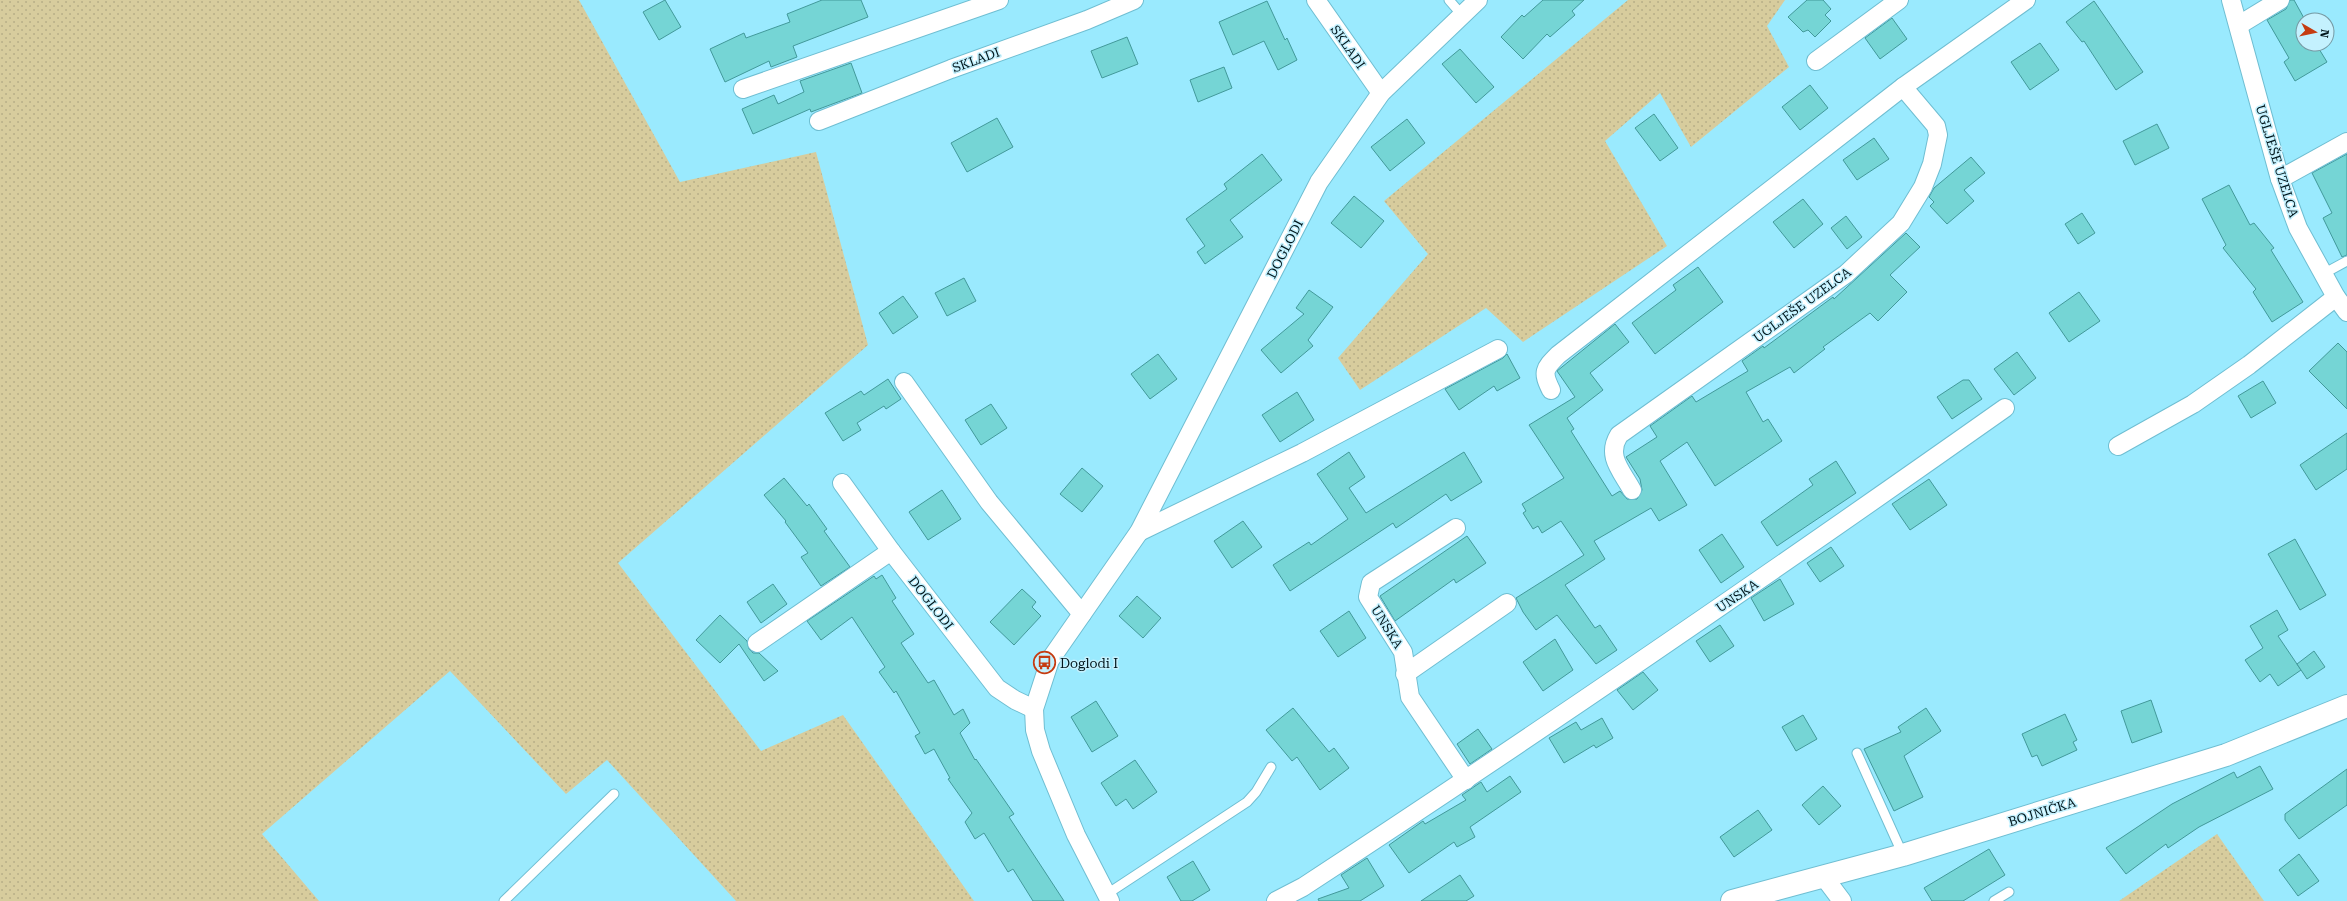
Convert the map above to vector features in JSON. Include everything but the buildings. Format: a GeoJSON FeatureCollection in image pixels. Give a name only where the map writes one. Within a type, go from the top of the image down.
{"type":"FeatureCollection","features":[{"type":"Feature","properties":{"kind":"main road","name":"BOJNIČKA"},"geometry":{"type":"LineString","coordinates":[[1732,901],[1903,855],[2226,755],[2347,706]]}},
{"type":"Feature","properties":{"kind":"street"},"geometry":{"type":"LineString","coordinates":[[743,89],[999,0]]}},
{"type":"Feature","properties":{"kind":"street","name":"SKLADI"},"geometry":{"type":"LineString","coordinates":[[819,121],[951,69],[1087,20],[1134,0]]}},
{"type":"Feature","properties":{"kind":"street","name":"SKLADI"},"geometry":{"type":"LineString","coordinates":[[1316,0],[1381,93]]}},
{"type":"Feature","properties":{"kind":"street","name":"DOGLODI"},"geometry":{"type":"LineString","coordinates":[[1108,897],[1076,835],[1041,751],[1035,730],[1034,709],[1050,660],[1139,532],[1319,182],[1381,93],[1478,0]]}},
{"type":"Feature","properties":{"kind":"street"},"geometry":{"type":"LineString","coordinates":[[1816,61],[1899,0]]}},
{"type":"Feature","properties":{"kind":"street"},"geometry":{"type":"LineString","coordinates":[[1551,390],[1545,378],[1545,371],[1547,366],[1558,355],[1903,87],[2026,0]]}},
{"type":"Feature","properties":{"kind":"street","name":"UGLJEŠE UZELCA"},"geometry":{"type":"LineString","coordinates":[[2231,0],[2280,179],[2298,228],[2342,305]]}},
{"type":"Feature","properties":{"kind":"street"},"geometry":{"type":"LineString","coordinates":[[2239,25],[2280,0]]}},
{"type":"Feature","properties":{"kind":"street","name":"UGLJEŠE UZELCA"},"geometry":{"type":"LineString","coordinates":[[1632,490],[1612,454],[1613,444],[1619,434],[1846,274],[1901,223],[1923,187],[1932,164],[1938,135],[1936,126],[1903,87]]}},
{"type":"Feature","properties":{"kind":"street"},"geometry":{"type":"LineString","coordinates":[[2280,179],[2347,142]]}},
{"type":"Feature","properties":{"kind":"street"},"geometry":{"type":"LineString","coordinates":[[2118,446],[2193,404],[2249,365],[2342,305]]}},
{"type":"Feature","properties":{"kind":"street","name":"DOGLODI"},"geometry":{"type":"LineString","coordinates":[[1139,532],[1302,453],[1498,349]]}},
{"type":"Feature","properties":{"kind":"street"},"geometry":{"type":"LineString","coordinates":[[904,382],[989,502],[1082,614]]}},
{"type":"Feature","properties":{"kind":"street","name":"UNSKA"},"geometry":{"type":"LineString","coordinates":[[1276,901],[1303,887],[1466,780],[1780,567],[2005,408]]}},
{"type":"Feature","properties":{"kind":"street","name":"DOGLODI"},"geometry":{"type":"LineString","coordinates":[[842,483],[891,551],[997,688],[1015,700],[1034,709]]}},
{"type":"Feature","properties":{"kind":"street","name":"UNSKA"},"geometry":{"type":"LineString","coordinates":[[1456,528],[1371,583],[1368,589],[1368,597],[1403,652],[1405,674],[1410,696],[1466,780]]}},
{"type":"Feature","properties":{"kind":"street"},"geometry":{"type":"LineString","coordinates":[[757,644],[891,551]]}},
{"type":"Feature","properties":{"kind":"street"},"geometry":{"type":"LineString","coordinates":[[1405,674],[1507,603]]}},
{"type":"Feature","properties":{"kind":"street"},"geometry":{"type":"LineString","coordinates":[[1824,877],[1842,901]]}},
{"type":"Feature","properties":{"kind":"lane"},"geometry":{"type":"LineString","coordinates":[[1449,0],[1462,15]]}},
{"type":"Feature","properties":{"kind":"lane"},"geometry":{"type":"LineString","coordinates":[[2323,274],[2347,261]]}},
{"type":"Feature","properties":{"kind":"lane"},"geometry":{"type":"LineString","coordinates":[[1857,753],[1903,855]]}},
{"type":"Feature","properties":{"kind":"lane"},"geometry":{"type":"LineString","coordinates":[[1108,897],[1247,802],[1256,792],[1271,767]]}},
{"type":"Feature","properties":{"kind":"lane"},"geometry":{"type":"LineString","coordinates":[[504,901],[614,794]]}},
{"type":"Feature","properties":{"kind":"lane"},"geometry":{"type":"LineString","coordinates":[[1994,901],[2009,892]]}},
{"type":"Feature","properties":{"kind":"shaded area"},"geometry":{"type":"Polygon","coordinates":[[[0,0],[579,0],[680,182],[816,152],[868,345],[618,563],[761,751],[843,715],[974,901],[736,901],[607,760],[566,794],[450,671],[262,834],[319,901],[0,901],[0,0]]]}},
{"type":"Feature","properties":{"kind":"shaded area"},"geometry":{"type":"Polygon","coordinates":[[[1628,0],[1785,0],[1767,26],[1789,67],[1691,147],[1660,93],[1605,141],[1667,246],[1523,342],[1486,308],[1360,390],[1338,358],[1428,254],[1384,201],[1628,0]]]}},
{"type":"Feature","properties":{"kind":"shaded area"},"geometry":{"type":"Polygon","coordinates":[[[2217,834],[2264,901],[2119,901],[2217,834]]]}},
{"type":"Feature","properties":{"kind":"place","name":"Doglodi I"},"geometry":{"type":"Point","coordinates":[1044,663]}}]}
